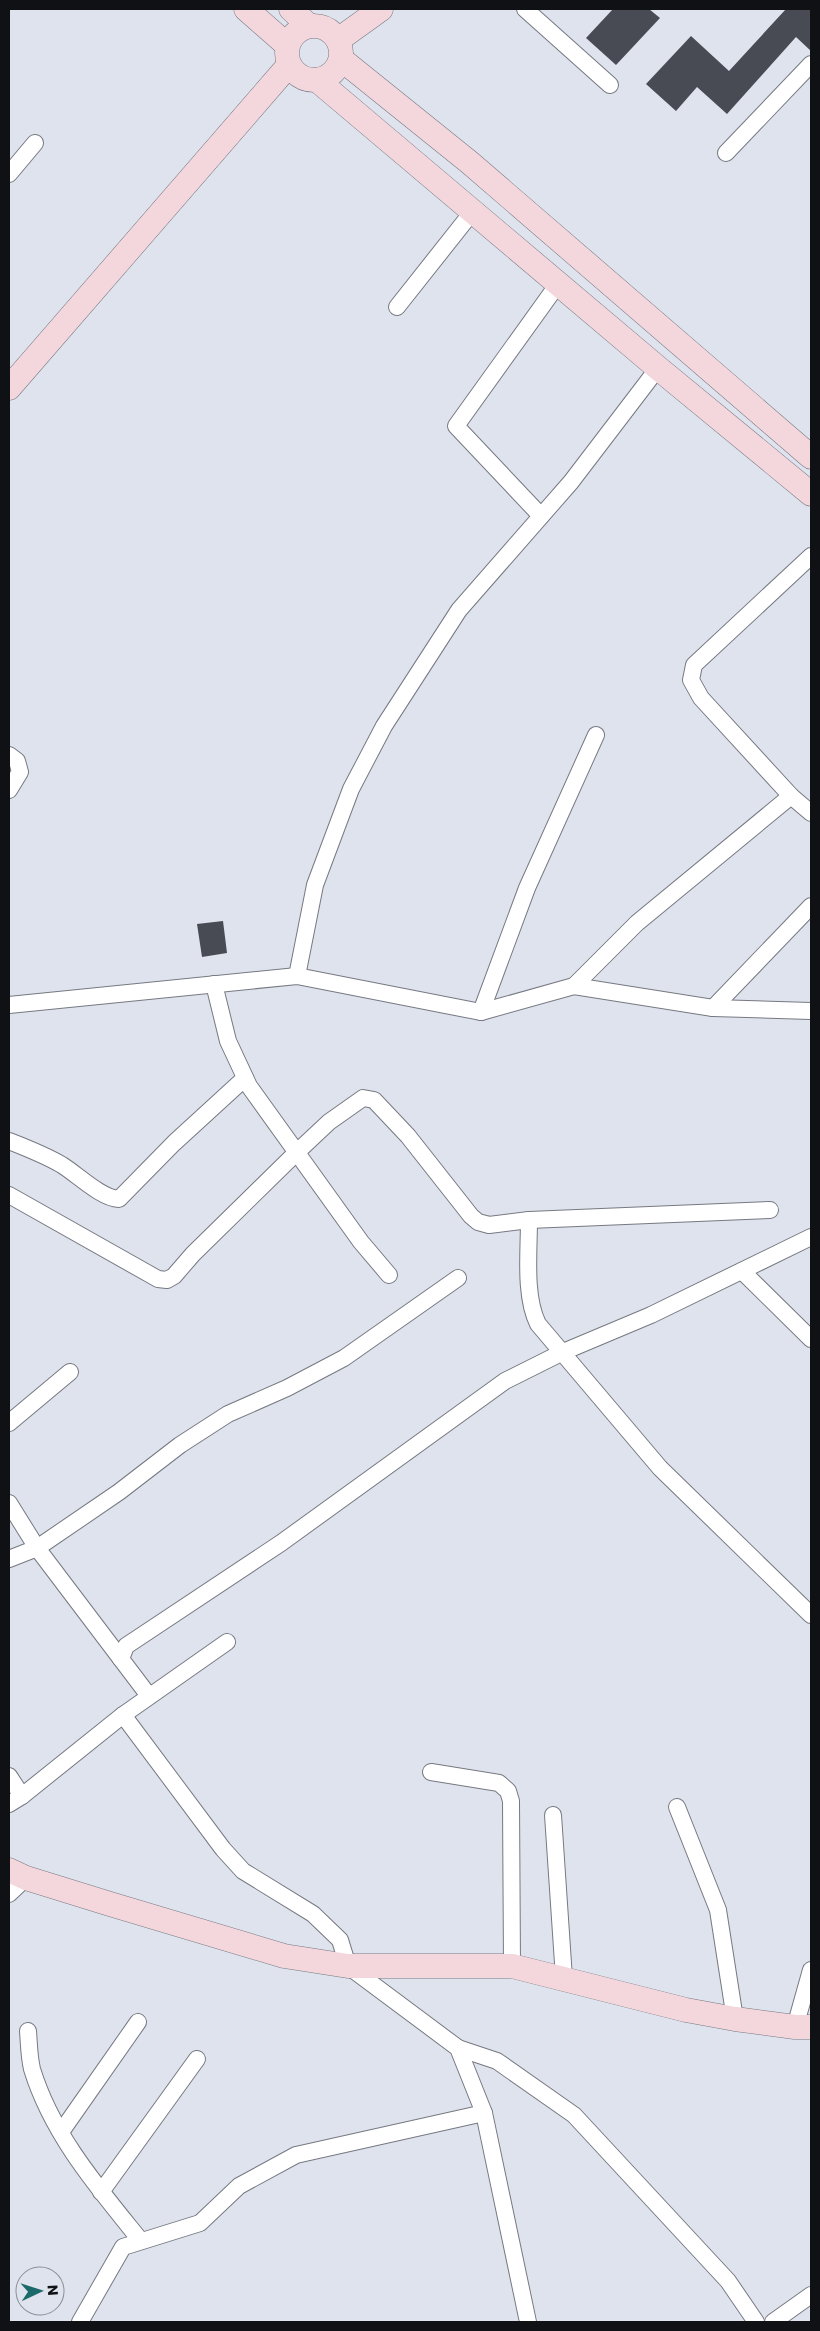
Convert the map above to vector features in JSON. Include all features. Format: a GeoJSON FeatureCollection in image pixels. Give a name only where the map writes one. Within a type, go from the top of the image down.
{"type":"FeatureCollection","features":[{"type":"Feature","properties":{"kind":"main road"},"geometry":{"type":"LineString","coordinates":[[246,9],[288,55],[301,77],[317,80],[658,368],[811,494]]}},
{"type":"Feature","properties":{"kind":"main road"},"geometry":{"type":"LineString","coordinates":[[291,9],[309,26]]}},
{"type":"Feature","properties":{"kind":"main road"},"geometry":{"type":"LineString","coordinates":[[317,80],[332,74],[339,50],[381,9]]}},
{"type":"Feature","properties":{"kind":"main road"},"geometry":{"type":"LineString","coordinates":[[9,388],[288,55],[295,32],[309,26],[326,28],[339,50],[811,457]]}},
{"type":"Feature","properties":{"kind":"main road"},"geometry":{"type":"LineString","coordinates":[[17,1874],[284,1956],[348,1966],[512,1966],[686,2010],[735,2019],[803,2027]]}},
{"type":"Feature","properties":{"kind":"street"},"geometry":{"type":"LineString","coordinates":[[525,9],[610,85]]}},
{"type":"Feature","properties":{"kind":"street"},"geometry":{"type":"LineString","coordinates":[[726,153],[811,64]]}},
{"type":"Feature","properties":{"kind":"street"},"geometry":{"type":"LineString","coordinates":[[9,174],[34,143]]}},
{"type":"Feature","properties":{"kind":"street"},"geometry":{"type":"LineString","coordinates":[[397,307],[472,211]]}},
{"type":"Feature","properties":{"kind":"street"},"geometry":{"type":"LineString","coordinates":[[541,516],[456,426],[558,284]]}},
{"type":"Feature","properties":{"kind":"street"},"geometry":{"type":"LineString","coordinates":[[297,976],[315,885],[351,789],[384,726],[459,610],[571,482],[658,368]]}},
{"type":"Feature","properties":{"kind":"street"},"geometry":{"type":"LineString","coordinates":[[811,556],[694,665],[691,680],[701,698],[791,796],[811,813]]}},
{"type":"Feature","properties":{"kind":"street"},"geometry":{"type":"LineString","coordinates":[[481,1012],[528,888],[596,735]]}},
{"type":"Feature","properties":{"kind":"street"},"geometry":{"type":"LineString","coordinates":[[9,755],[17,761],[20,772],[9,790]]}},
{"type":"Feature","properties":{"kind":"street"},"geometry":{"type":"LineString","coordinates":[[574,986],[637,923],[791,796]]}},
{"type":"Feature","properties":{"kind":"street"},"geometry":{"type":"LineString","coordinates":[[713,1008],[811,906]]}},
{"type":"Feature","properties":{"kind":"street"},"geometry":{"type":"LineString","coordinates":[[9,1005],[297,976],[481,1012],[574,986],[713,1008],[811,1011]]}},
{"type":"Feature","properties":{"kind":"street"},"geometry":{"type":"LineString","coordinates":[[214,984],[228,1041],[245,1078],[296,1153],[389,1275]]}},
{"type":"Feature","properties":{"kind":"street"},"geometry":{"type":"LineString","coordinates":[[9,1141],[33,1150],[61,1165],[109,1197],[119,1198],[174,1143],[245,1078]]}},
{"type":"Feature","properties":{"kind":"street"},"geometry":{"type":"LineString","coordinates":[[9,1194],[158,1279],[167,1280],[174,1276],[193,1254],[296,1153],[354,1102],[363,1098],[374,1100],[408,1136],[478,1222],[489,1225],[528,1220],[770,1210]]}},
{"type":"Feature","properties":{"kind":"street"},"geometry":{"type":"LineString","coordinates":[[528,1220],[533,1312],[538,1324],[660,1468],[811,1616]]}},
{"type":"Feature","properties":{"kind":"street"},"geometry":{"type":"LineString","coordinates":[[121,1659],[126,1646],[281,1543],[505,1381],[562,1352],[651,1315],[811,1237]]}},
{"type":"Feature","properties":{"kind":"street"},"geometry":{"type":"LineString","coordinates":[[742,1271],[811,1340]]}},
{"type":"Feature","properties":{"kind":"street"},"geometry":{"type":"LineString","coordinates":[[9,1559],[37,1548],[119,1492],[180,1445],[228,1414],[287,1388],[344,1358],[458,1278]]}},
{"type":"Feature","properties":{"kind":"street"},"geometry":{"type":"LineString","coordinates":[[9,1423],[70,1372]]}},
{"type":"Feature","properties":{"kind":"street"},"geometry":{"type":"LineString","coordinates":[[9,1502],[37,1548],[149,1696]]}},
{"type":"Feature","properties":{"kind":"street"},"geometry":{"type":"LineString","coordinates":[[9,1776],[15,1800],[123,1715],[227,1642]]}},
{"type":"Feature","properties":{"kind":"street"},"geometry":{"type":"LineString","coordinates":[[123,1715],[228,1855],[243,1871],[313,1914],[340,1940],[348,1966],[458,2048],[497,2061],[574,2115],[728,2281],[756,2322]]}},
{"type":"Feature","properties":{"kind":"street"},"geometry":{"type":"LineString","coordinates":[[431,1772],[499,1783],[508,1791],[511,1801],[512,1966]]}},
{"type":"Feature","properties":{"kind":"street"},"geometry":{"type":"LineString","coordinates":[[677,1807],[718,1910],[735,2019]]}},
{"type":"Feature","properties":{"kind":"street"},"geometry":{"type":"LineString","coordinates":[[553,1815],[564,1978]]}},
{"type":"Feature","properties":{"kind":"street"},"geometry":{"type":"LineString","coordinates":[[9,1894],[17,1874]]}},
{"type":"Feature","properties":{"kind":"street"},"geometry":{"type":"LineString","coordinates":[[803,2027],[811,1970]]}},
{"type":"Feature","properties":{"kind":"street"},"geometry":{"type":"LineString","coordinates":[[61,2132],[138,2022]]}},
{"type":"Feature","properties":{"kind":"street"},"geometry":{"type":"LineString","coordinates":[[28,2031],[32,2068],[42,2097],[69,2146],[101,2192],[141,2241]]}},
{"type":"Feature","properties":{"kind":"street"},"geometry":{"type":"LineString","coordinates":[[458,2048],[484,2113],[528,2322]]}},
{"type":"Feature","properties":{"kind":"street"},"geometry":{"type":"LineString","coordinates":[[101,2192],[197,2059]]}},
{"type":"Feature","properties":{"kind":"street"},"geometry":{"type":"LineString","coordinates":[[80,2322],[123,2247],[200,2223],[239,2186],[296,2155],[484,2113]]}},
{"type":"Feature","properties":{"kind":"street"},"geometry":{"type":"LineString","coordinates":[[773,2322],[811,2295]]}},
{"type":"Feature","properties":{"kind":"building"},"geometry":{"type":"Polygon","coordinates":[[[613,9],[649,9],[660,18],[616,65],[586,38],[613,9]]]}},
{"type":"Feature","properties":{"kind":"building"},"geometry":{"type":"Polygon","coordinates":[[[786,9],[811,9],[811,51],[796,37],[727,114],[697,87],[676,111],[646,84],[691,36],[729,71],[786,9]]]}},
{"type":"Feature","properties":{"kind":"building"},"geometry":{"type":"Polygon","coordinates":[[[223,921],[227,953],[202,957],[197,924],[223,921]]]}}]}
